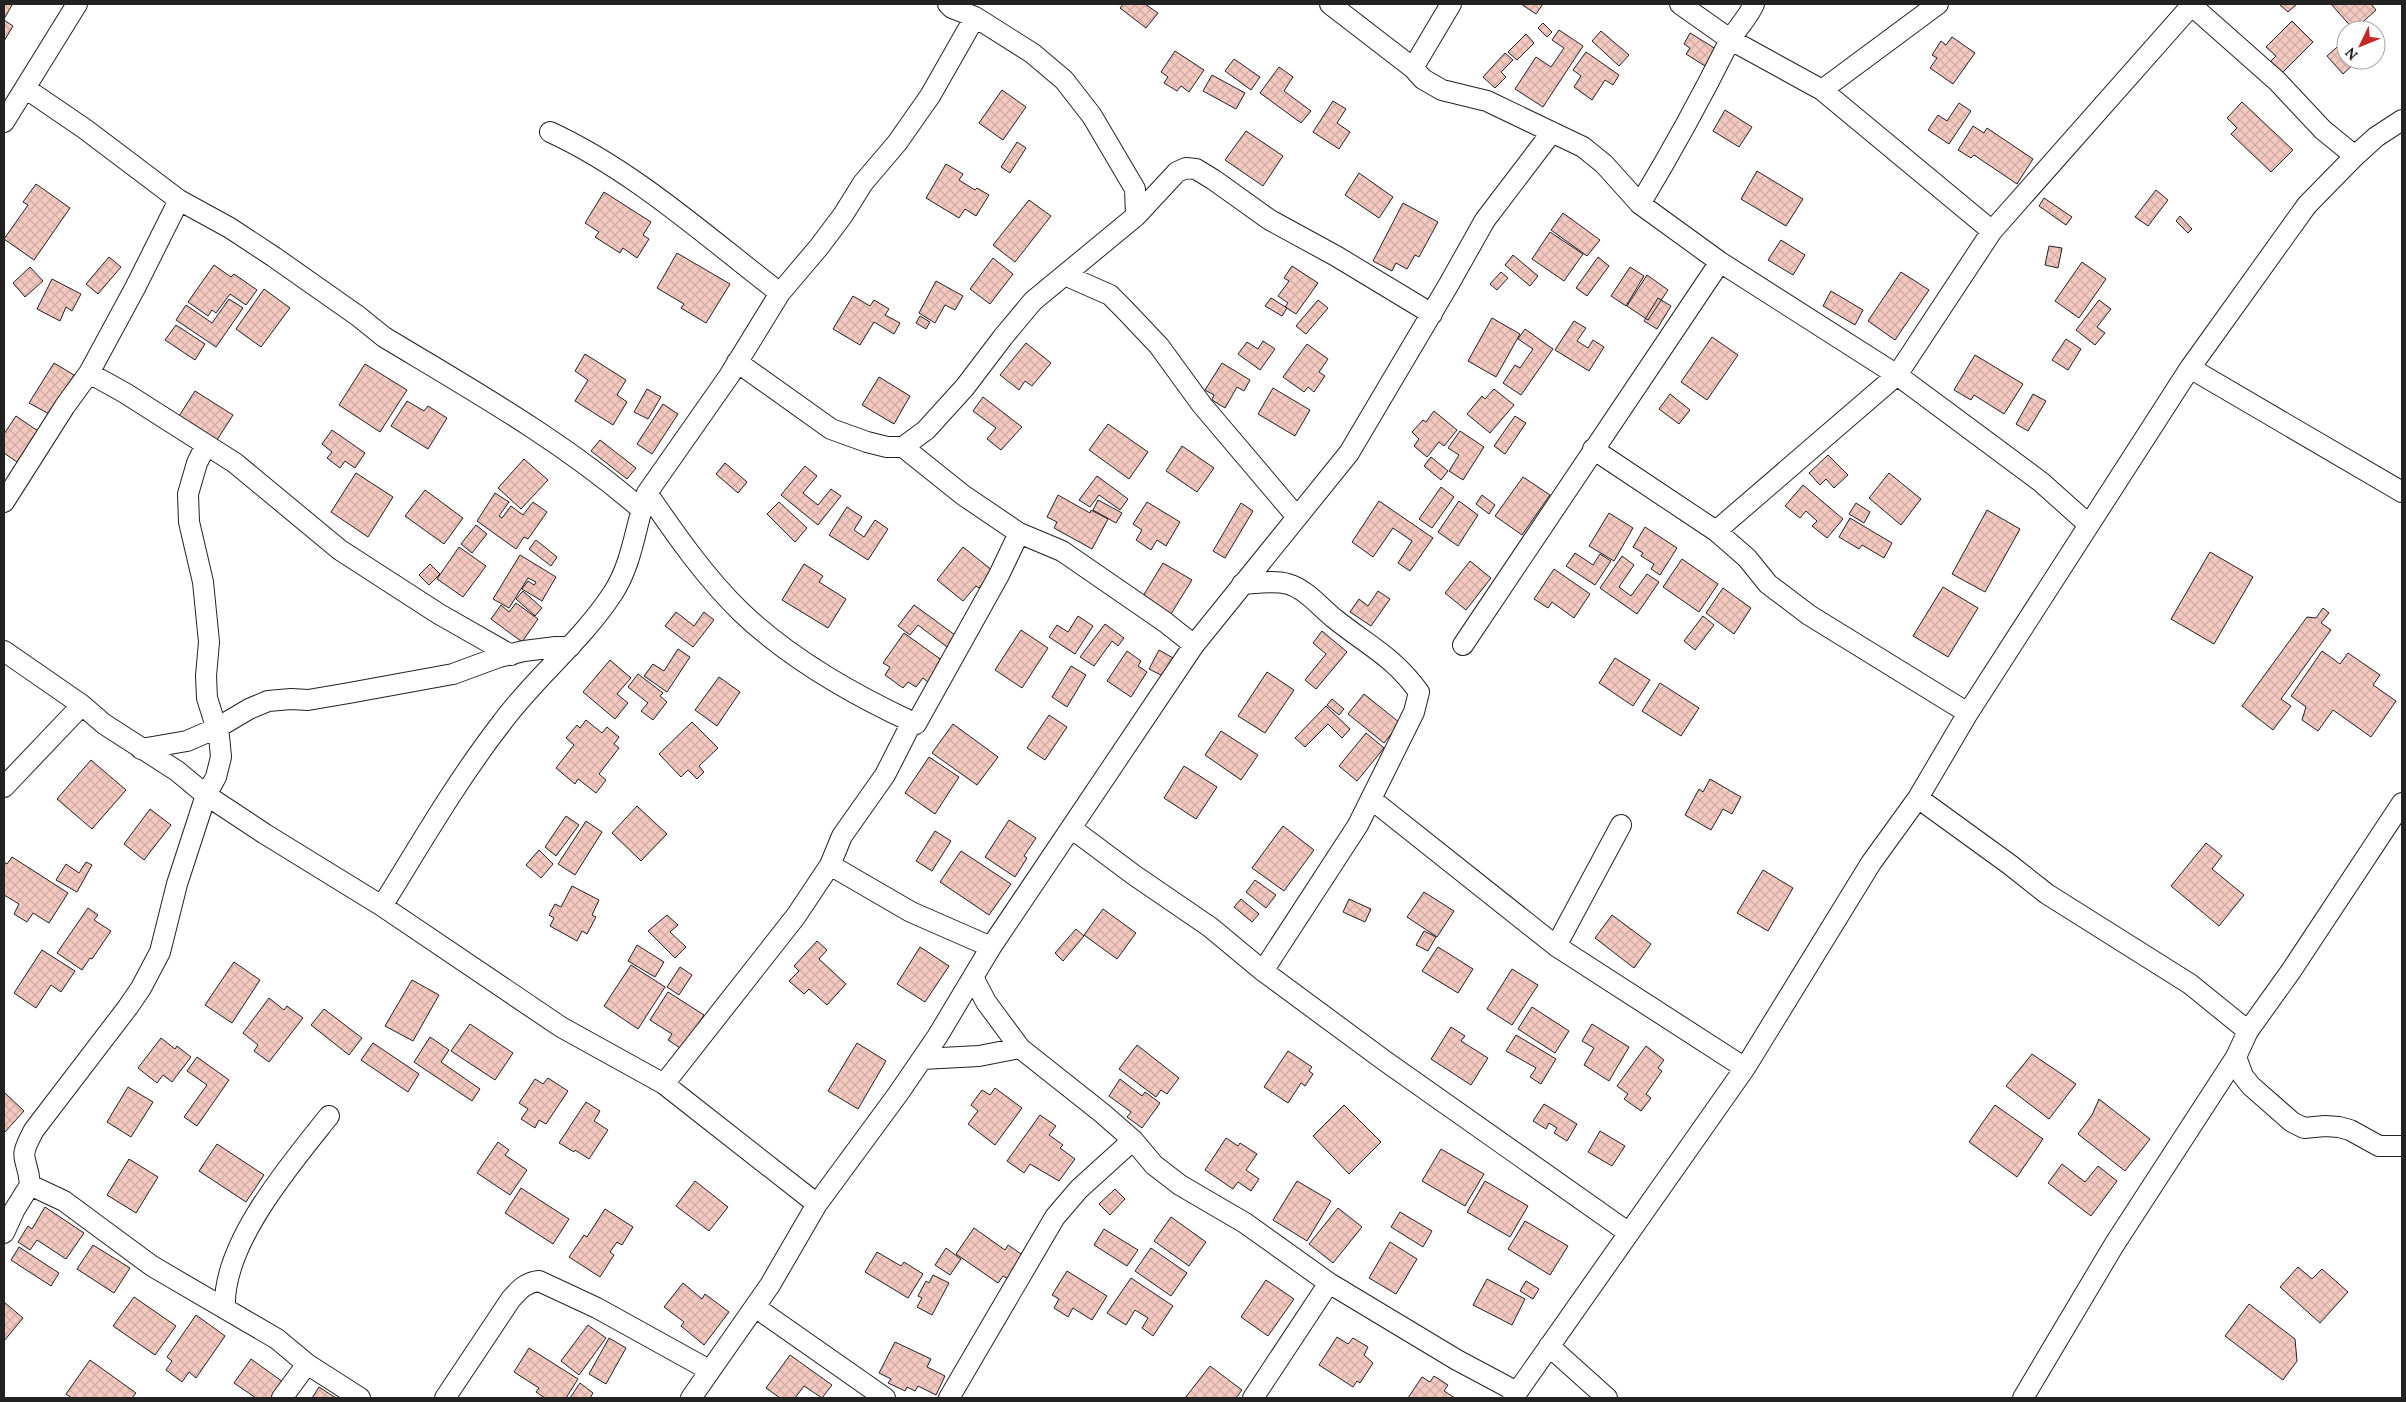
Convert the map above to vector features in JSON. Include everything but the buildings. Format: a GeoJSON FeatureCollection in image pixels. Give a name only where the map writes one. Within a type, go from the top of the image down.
{"type":"FeatureCollection","features":[{"type":"Feature","properties":{"kind":"street"},"geometry":{"type":"LineString","coordinates":[[4,122],[77,4]]}},
{"type":"Feature","properties":{"kind":"street"},"geometry":{"type":"LineString","coordinates":[[948,4],[952,8],[976,17],[1032,53],[1064,80],[1111,146],[1135,189],[1136,216]]}},
{"type":"Feature","properties":{"kind":"street"},"geometry":{"type":"LineString","coordinates":[[1330,4],[1413,68],[1423,79],[1442,90],[1487,100],[1583,147],[1604,164],[1640,204],[1720,262],[1898,375],[2041,482],[2088,524]]}},
{"type":"Feature","properties":{"kind":"street"},"geometry":{"type":"LineString","coordinates":[[1413,68],[1451,4]]}},
{"type":"Feature","properties":{"kind":"street"},"geometry":{"type":"LineString","coordinates":[[1680,4],[1731,40],[1822,90],[1992,231]]}},
{"type":"Feature","properties":{"kind":"street"},"geometry":{"type":"LineString","coordinates":[[1640,204],[1679,141],[1731,40],[1750,15],[1754,4]]}},
{"type":"Feature","properties":{"kind":"street"},"geometry":{"type":"LineString","coordinates":[[1822,90],[1938,4]]}},
{"type":"Feature","properties":{"kind":"street"},"geometry":{"type":"LineString","coordinates":[[1716,531],[1898,375],[1992,231],[2191,5],[2276,81],[2322,130],[2355,156]]}},
{"type":"Feature","properties":{"kind":"street"},"geometry":{"type":"LineString","coordinates":[[382,906],[441,812],[500,724],[570,647],[613,592],[634,546],[644,501],[729,376],[780,293],[843,216],[863,183],[897,143],[930,96],[976,17]]}},
{"type":"Feature","properties":{"kind":"street"},"geometry":{"type":"LineString","coordinates":[[25,88],[85,129],[179,200],[230,228],[358,316],[384,337],[561,446],[597,472],[644,501],[742,613],[800,659],[839,685],[866,701],[916,724],[999,575],[1019,533]]}},
{"type":"Feature","properties":{"kind":"street"},"geometry":{"type":"LineString","coordinates":[[974,979],[986,1002],[1020,1048],[1102,1113],[1133,1140],[1154,1165],[1180,1185],[1245,1223],[1329,1283],[1515,1395],[1745,1068],[1871,863],[1918,798],[1968,713],[2190,368],[2307,205],[2376,137],[2402,120]]}},
{"type":"Feature","properties":{"kind":"street"},"geometry":{"type":"LineString","coordinates":[[550,132],[581,146],[612,166],[780,293]]}},
{"type":"Feature","properties":{"kind":"street"},"geometry":{"type":"LineString","coordinates":[[690,1398],[755,1307],[817,1204],[922,1059],[974,979],[991,947],[1194,645],[1349,453],[1432,314],[1485,220],[1552,132]]}},
{"type":"Feature","properties":{"kind":"street"},"geometry":{"type":"LineString","coordinates":[[737,362],[831,429],[887,447],[903,447],[926,430],[965,387],[1002,337],[1048,287],[1066,276],[1136,216],[1177,172],[1186,168],[1196,169],[1270,220],[1432,314]]}},
{"type":"Feature","properties":{"kind":"street"},"geometry":{"type":"LineString","coordinates":[[4,502],[65,406],[89,373],[135,288],[179,200]]}},
{"type":"Feature","properties":{"kind":"street"},"geometry":{"type":"LineString","coordinates":[[1463,645],[1720,262]]}},
{"type":"Feature","properties":{"kind":"street"},"geometry":{"type":"LineString","coordinates":[[1066,276],[1110,295],[1130,315],[1159,346],[1202,405],[1297,517]]}},
{"type":"Feature","properties":{"kind":"street"},"geometry":{"type":"LineString","coordinates":[[2190,368],[2402,492]]}},
{"type":"Feature","properties":{"kind":"street"},"geometry":{"type":"LineString","coordinates":[[89,373],[235,463],[340,550],[439,614],[511,655]]}},
{"type":"Feature","properties":{"kind":"street"},"geometry":{"type":"LineString","coordinates":[[206,445],[197,463],[188,494],[188,522],[203,582],[209,642],[206,676],[207,698],[217,728],[221,757],[216,777],[206,795],[178,884],[160,952],[142,988],[34,1130],[24,1148],[22,1158],[30,1185],[64,1201],[152,1266],[276,1338],[307,1364],[360,1398]]}},
{"type":"Feature","properties":{"kind":"street"},"geometry":{"type":"LineString","coordinates":[[903,447],[963,495],[1019,533],[1069,556],[1166,622],[1194,645]]}},
{"type":"Feature","properties":{"kind":"street"},"geometry":{"type":"LineString","coordinates":[[1593,449],[1716,531],[1747,558],[1768,584],[1809,615],[1968,713]]}},
{"type":"Feature","properties":{"kind":"street"},"geometry":{"type":"LineString","coordinates":[[1242,584],[1272,582],[1290,584],[1384,653],[1409,678],[1419,692],[1414,712],[1358,825],[1263,971]]}},
{"type":"Feature","properties":{"kind":"street"},"geometry":{"type":"LineString","coordinates":[[141,749],[187,741],[268,702],[290,699],[308,700],[453,674],[498,657],[542,648],[570,647]]}},
{"type":"Feature","properties":{"kind":"street"},"geometry":{"type":"LineString","coordinates":[[4,651],[82,705],[104,724],[177,771],[206,795],[382,906],[561,1027],[664,1084],[817,1204]]}},
{"type":"Feature","properties":{"kind":"street"},"geometry":{"type":"LineString","coordinates":[[4,787],[82,705]]}},
{"type":"Feature","properties":{"kind":"street"},"geometry":{"type":"LineString","coordinates":[[664,1084],[763,959],[830,865],[842,836],[885,775],[912,722]]}},
{"type":"Feature","properties":{"kind":"street"},"geometry":{"type":"LineString","coordinates":[[1918,798],[2047,894],[2190,984],[2248,1031]]}},
{"type":"Feature","properties":{"kind":"street"},"geometry":{"type":"LineString","coordinates":[[1371,799],[1556,946],[1745,1068]]}},
{"type":"Feature","properties":{"kind":"street"},"geometry":{"type":"LineString","coordinates":[[2023,1398],[2114,1245],[2236,1057],[2248,1031],[2291,971],[2402,803]]}},
{"type":"Feature","properties":{"kind":"street"},"geometry":{"type":"LineString","coordinates":[[1556,946],[1621,825]]}},
{"type":"Feature","properties":{"kind":"street"},"geometry":{"type":"LineString","coordinates":[[1071,828],[1134,875],[1210,927],[1263,971],[1385,1061],[1629,1233]]}},
{"type":"Feature","properties":{"kind":"street"},"geometry":{"type":"LineString","coordinates":[[830,865],[911,912],[991,947]]}},
{"type":"Feature","properties":{"kind":"street"},"geometry":{"type":"LineString","coordinates":[[922,1059],[979,1056],[1020,1048]]}},
{"type":"Feature","properties":{"kind":"street"},"geometry":{"type":"LineString","coordinates":[[2236,1057],[2244,1076],[2251,1086],[2292,1122],[2304,1128],[2339,1127],[2350,1130],[2380,1146],[2402,1146]]}},
{"type":"Feature","properties":{"kind":"street"},"geometry":{"type":"LineString","coordinates":[[225,1308],[224,1294],[231,1264],[244,1236],[289,1169],[329,1116]]}},
{"type":"Feature","properties":{"kind":"street"},"geometry":{"type":"LineString","coordinates":[[949,1398],[1055,1217],[1079,1189],[1133,1140]]}},
{"type":"Feature","properties":{"kind":"street"},"geometry":{"type":"LineString","coordinates":[[4,1233],[15,1209],[30,1185]]}},
{"type":"Feature","properties":{"kind":"street"},"geometry":{"type":"LineString","coordinates":[[445,1398],[511,1299],[525,1285],[533,1281],[545,1283],[597,1308],[709,1370]]}},
{"type":"Feature","properties":{"kind":"street"},"geometry":{"type":"LineString","coordinates":[[1253,1398],[1329,1283]]}},
{"type":"Feature","properties":{"kind":"street"},"geometry":{"type":"LineString","coordinates":[[755,1307],[885,1398]]}},
{"type":"Feature","properties":{"kind":"street"},"geometry":{"type":"LineString","coordinates":[[1549,1346],[1607,1398]]}},
{"type":"Feature","properties":{"kind":"street"},"geometry":{"type":"LineString","coordinates":[[282,1398],[307,1364]]}}]}
